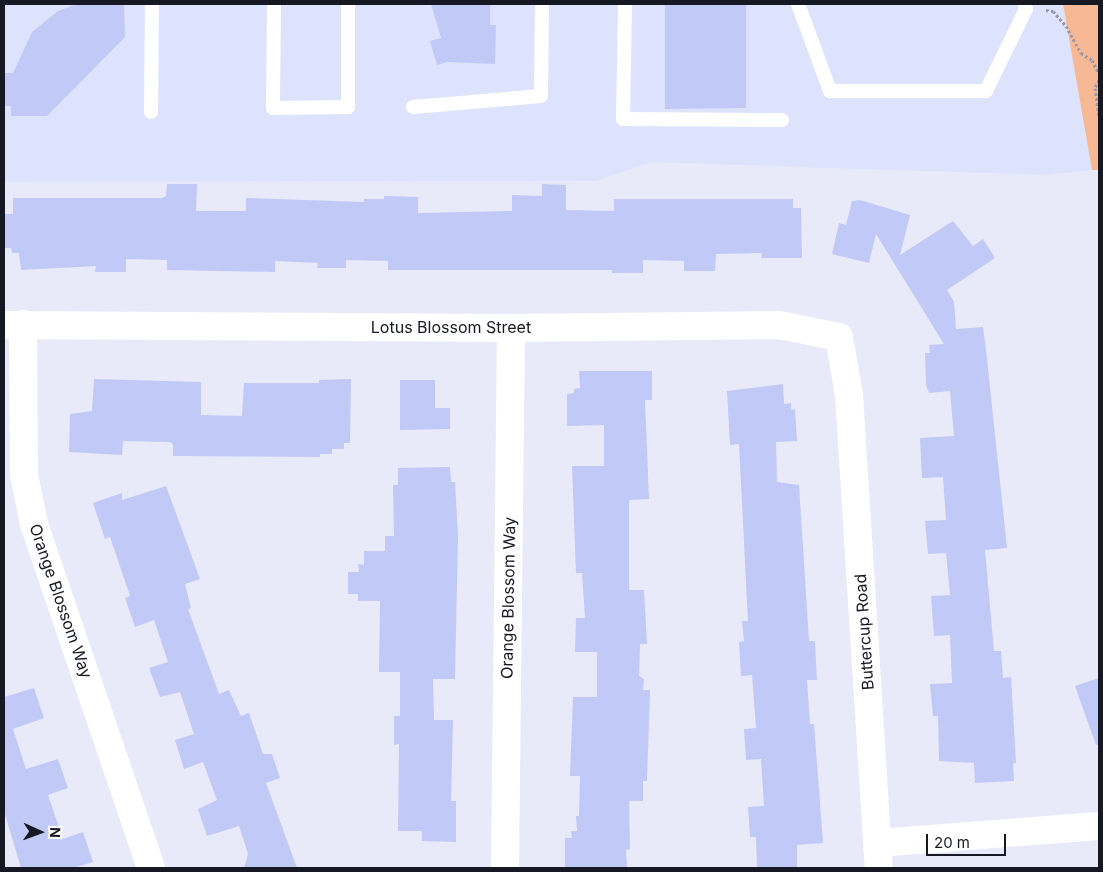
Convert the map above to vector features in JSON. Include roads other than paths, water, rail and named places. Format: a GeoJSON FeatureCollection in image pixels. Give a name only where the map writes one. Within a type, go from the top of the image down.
{"type":"FeatureCollection","features":[{"type":"Feature","properties":{"kind":"street","name":"Lotus Blossom Street"},"geometry":{"type":"LineString","coordinates":[[13,324],[511,328],[779,325],[839,337],[849,395]]}},
{"type":"Feature","properties":{"kind":"street","name":"Orange Blossom Way"},"geometry":{"type":"LineString","coordinates":[[13,324],[24,475],[34,524],[151,868]]}},
{"type":"Feature","properties":{"kind":"street","name":"Orange Blossom Way"},"geometry":{"type":"LineString","coordinates":[[505,868],[511,328]]}},
{"type":"Feature","properties":{"kind":"street","name":"Buttercup Road"},"geometry":{"type":"LineString","coordinates":[[849,395],[878,856]]}},
{"type":"Feature","properties":{"kind":"street"},"geometry":{"type":"LineString","coordinates":[[878,856],[1099,826]]}},
{"type":"Feature","properties":{"kind":"lane"},"geometry":{"type":"LineString","coordinates":[[150,112],[152,4]]}},
{"type":"Feature","properties":{"kind":"lane"},"geometry":{"type":"LineString","coordinates":[[274,4],[273,108],[348,107],[348,4]]}},
{"type":"Feature","properties":{"kind":"lane"},"geometry":{"type":"LineString","coordinates":[[413,107],[541,96],[542,4]]}},
{"type":"Feature","properties":{"kind":"lane"},"geometry":{"type":"LineString","coordinates":[[625,4],[623,118],[782,120]]}},
{"type":"Feature","properties":{"kind":"lane"},"geometry":{"type":"LineString","coordinates":[[798,4],[830,91],[986,91],[1026,6]]}}]}
